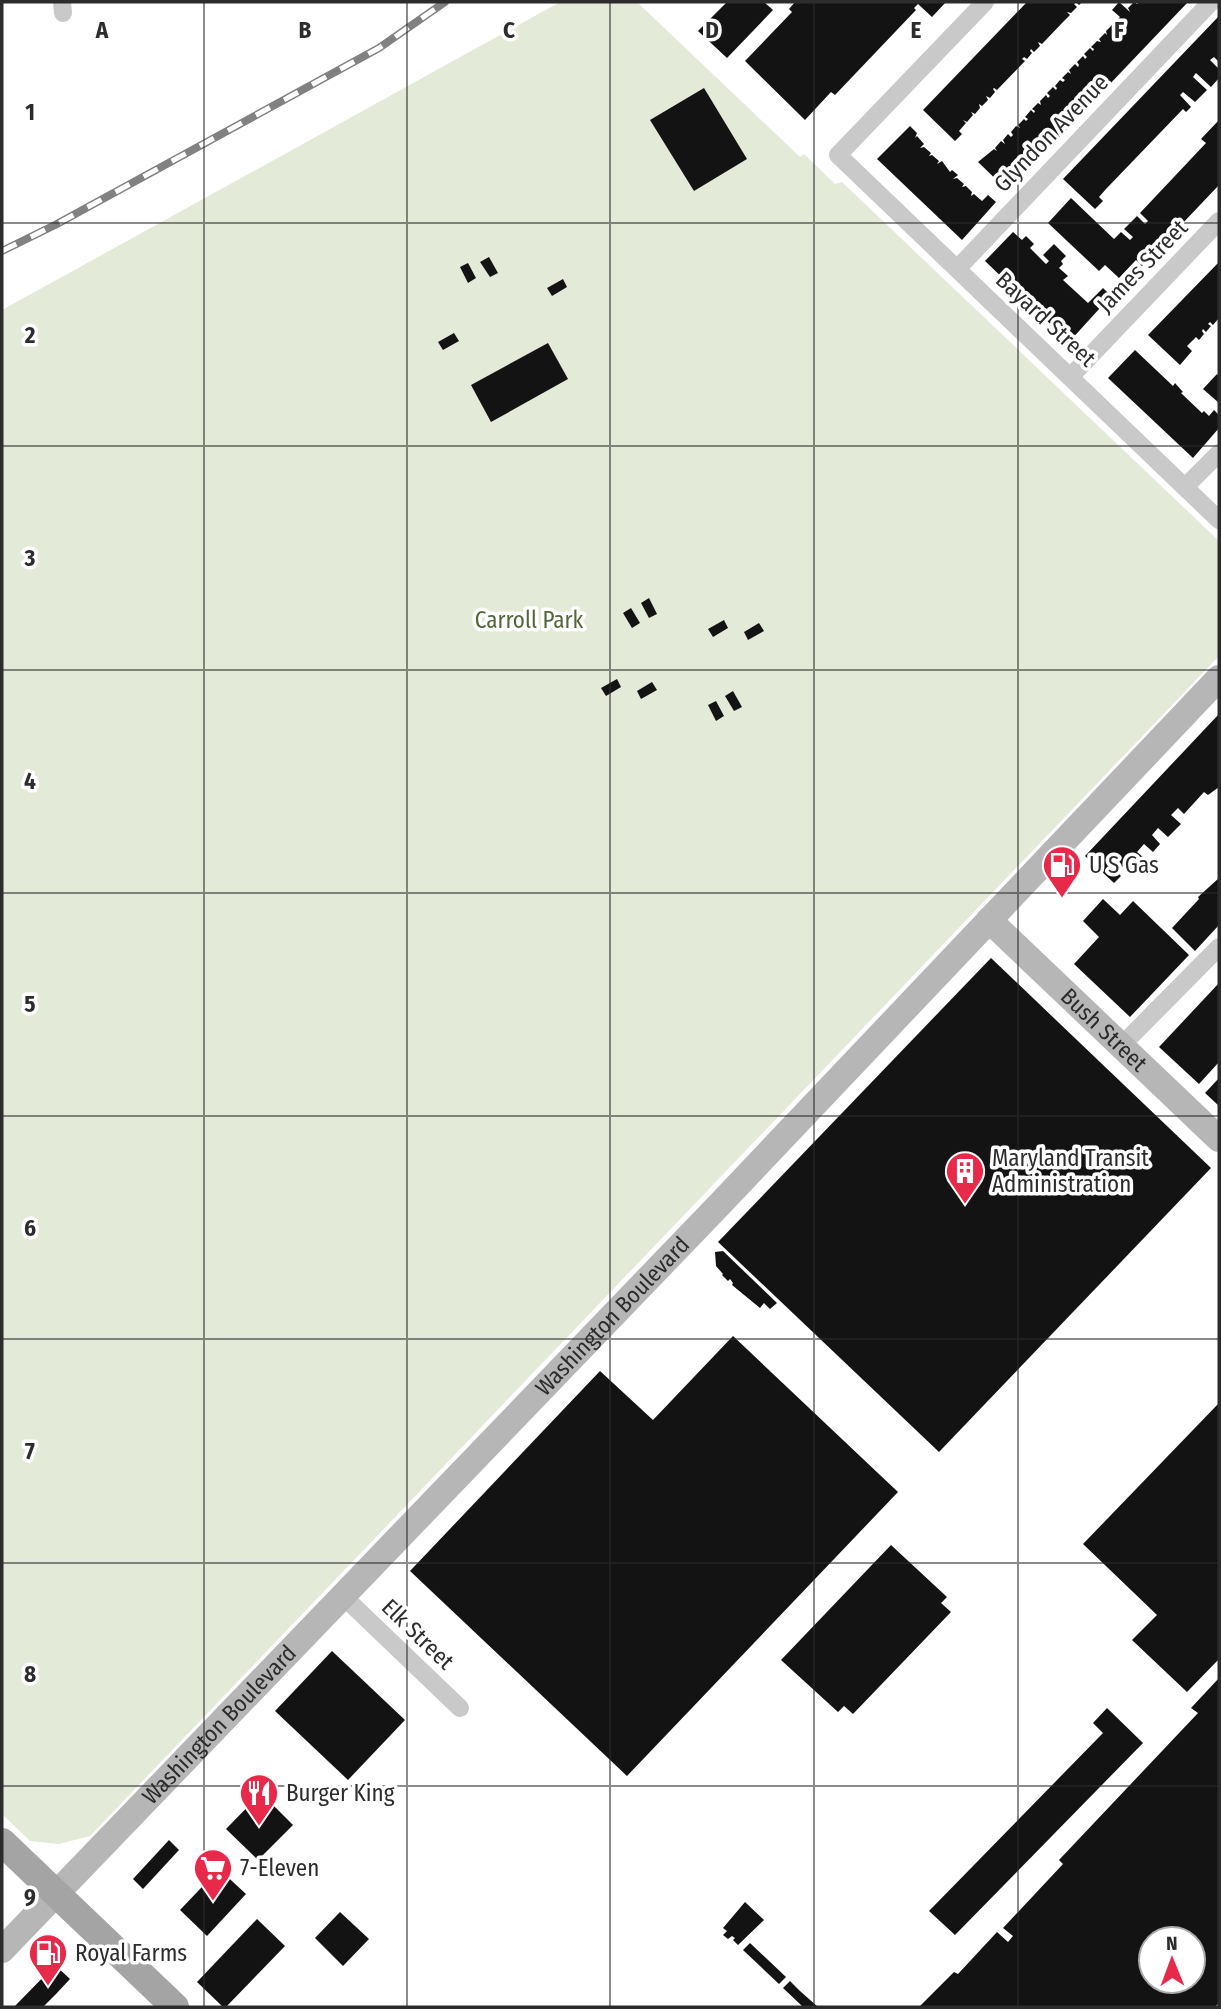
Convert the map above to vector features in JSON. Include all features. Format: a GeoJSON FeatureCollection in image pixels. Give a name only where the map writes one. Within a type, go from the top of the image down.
{"type":"FeatureCollection","features":[{"type":"Feature","properties":{"kind":"main road","name":"Washington Boulevard"},"geometry":{"type":"LineString","coordinates":[[2,1950],[720,1204],[1219,678]]}},
{"type":"Feature","properties":{"kind":"main road","name":"Bush Street"},"geometry":{"type":"LineString","coordinates":[[989,920],[1219,1139]]}},
{"type":"Feature","properties":{"kind":"main road"},"geometry":{"type":"LineString","coordinates":[[2,1842],[175,2007]]}},
{"type":"Feature","properties":{"kind":"street","name":"Bayard Street"},"geometry":{"type":"LineString","coordinates":[[985,2],[838,155],[1219,520]]}},
{"type":"Feature","properties":{"kind":"street","name":"Glyndon Avenue"},"geometry":{"type":"LineString","coordinates":[[957,269],[1211,2]]}},
{"type":"Feature","properties":{"kind":"street","name":"James Street"},"geometry":{"type":"LineString","coordinates":[[1071,376],[1219,221]]}},
{"type":"Feature","properties":{"kind":"street"},"geometry":{"type":"LineString","coordinates":[[1185,487],[1219,453]]}},
{"type":"Feature","properties":{"kind":"street"},"geometry":{"type":"LineString","coordinates":[[1121,1046],[1219,947]]}},
{"type":"Feature","properties":{"kind":"street","name":"Elk Street"},"geometry":{"type":"LineString","coordinates":[[343,1596],[460,1708]]}},
{"type":"Feature","properties":{"kind":"green space","name":"Carroll Park"},"geometry":{"type":"Polygon","coordinates":[[[560,2],[637,2],[800,157],[804,154],[835,184],[842,182],[1219,541],[1219,656],[90,1836],[59,1844],[30,1841],[2,1814],[2,310],[560,2]]]}},
{"type":"Feature","properties":{"kind":"building"},"geometry":{"type":"Polygon","coordinates":[[[727,2],[764,2],[773,10],[727,58],[698,31],[727,2]]]}},
{"type":"Feature","properties":{"kind":"building"},"geometry":{"type":"Polygon","coordinates":[[[795,2],[946,2],[932,17],[918,4],[914,8],[916,10],[835,95],[831,92],[805,120],[745,61],[792,12],[789,9],[795,2]]]}},
{"type":"Feature","properties":{"kind":"building"},"geometry":{"type":"Polygon","coordinates":[[[1027,2],[1076,2],[1074,4],[1077,7],[1071,13],[1067,12],[1070,15],[1042,44],[1038,42],[1040,46],[1034,52],[1031,49],[1032,53],[1027,59],[1024,57],[1022,59],[1025,61],[997,90],[993,89],[995,92],[990,98],[986,96],[988,100],[982,106],[979,104],[980,108],[975,114],[971,112],[973,115],[967,122],[963,120],[966,123],[959,131],[962,134],[955,141],[923,110],[1027,2]]]}},
{"type":"Feature","properties":{"kind":"building"},"geometry":{"type":"Polygon","coordinates":[[[1119,2],[1130,12],[1128,8],[1134,2],[1188,2],[1008,191],[978,162],[994,149],[997,151],[995,148],[1001,141],[1005,144],[1003,140],[1008,134],[1011,137],[1016,126],[1020,128],[1018,125],[1028,119],[1025,117],[1031,110],[1034,113],[1032,109],[1038,103],[1041,105],[1040,101],[1046,95],[1048,98],[1050,96],[1047,93],[1053,87],[1056,90],[1055,86],[1060,80],[1065,80],[1062,78],[1068,72],[1071,74],[1069,70],[1075,64],[1078,67],[1077,62],[1083,56],[1085,59],[1087,57],[1084,54],[1090,48],[1093,51],[1091,47],[1097,41],[1101,42],[1099,39],[1105,33],[1107,35],[1106,31],[1112,25],[1115,28],[1113,24],[1120,17],[1112,10],[1119,2]]]}},
{"type":"Feature","properties":{"kind":"building"},"geometry":{"type":"Polygon","coordinates":[[[1219,16],[1219,62],[1214,57],[1210,60],[1219,69],[1219,78],[1211,87],[1196,73],[1193,77],[1207,90],[1195,102],[1183,92],[1180,95],[1191,107],[1186,112],[1183,109],[1106,189],[1099,197],[1103,201],[1095,209],[1063,179],[1219,16]]]}},
{"type":"Feature","properties":{"kind":"building"},"geometry":{"type":"Polygon","coordinates":[[[704,88],[747,159],[694,191],[650,120],[704,88]]]}},
{"type":"Feature","properties":{"kind":"building"},"geometry":{"type":"Polygon","coordinates":[[[1219,120],[1219,185],[1142,266],[1136,260],[1119,278],[1105,265],[1099,271],[1048,223],[1071,198],[1114,239],[1121,232],[1130,240],[1133,237],[1124,229],[1137,216],[1145,224],[1148,221],[1140,213],[1206,143],[1201,139],[1219,120]]]}},
{"type":"Feature","properties":{"kind":"building"},"geometry":{"type":"Polygon","coordinates":[[[910,126],[917,133],[915,138],[917,136],[924,144],[920,148],[924,147],[931,153],[929,156],[932,155],[939,161],[937,164],[942,161],[950,172],[952,170],[958,175],[953,179],[957,178],[964,184],[962,187],[966,186],[972,192],[971,196],[974,194],[982,201],[988,195],[996,202],[962,240],[877,159],[910,126]]]}},
{"type":"Feature","properties":{"kind":"building"},"geometry":{"type":"Polygon","coordinates":[[[1013,232],[1022,240],[1026,236],[1034,244],[1030,248],[1046,264],[1049,261],[1043,255],[1054,244],[1066,256],[1059,268],[1068,276],[1063,280],[1088,303],[1103,288],[1111,296],[1069,342],[985,261],[1013,232]]]}},
{"type":"Feature","properties":{"kind":"building"},"geometry":{"type":"Polygon","coordinates":[[[489,257],[498,273],[490,277],[480,262],[489,257]]]}},
{"type":"Feature","properties":{"kind":"building"},"geometry":{"type":"Polygon","coordinates":[[[1219,262],[1219,318],[1213,325],[1210,322],[1208,324],[1211,326],[1206,332],[1203,329],[1204,334],[1199,340],[1196,337],[1187,346],[1192,351],[1180,365],[1148,335],[1219,262]]]}},
{"type":"Feature","properties":{"kind":"building"},"geometry":{"type":"Polygon","coordinates":[[[468,263],[476,278],[468,283],[460,267],[468,263]]]}},
{"type":"Feature","properties":{"kind":"building"},"geometry":{"type":"Polygon","coordinates":[[[563,279],[567,287],[552,296],[547,288],[563,279]]]}},
{"type":"Feature","properties":{"kind":"building"},"geometry":{"type":"Polygon","coordinates":[[[454,333],[459,341],[443,350],[438,342],[454,333]]]}},
{"type":"Feature","properties":{"kind":"building"},"geometry":{"type":"Polygon","coordinates":[[[548,343],[568,379],[491,422],[471,385],[548,343]]]}},
{"type":"Feature","properties":{"kind":"building"},"geometry":{"type":"Polygon","coordinates":[[[1135,350],[1173,386],[1175,383],[1183,392],[1181,393],[1202,413],[1204,411],[1209,416],[1214,410],[1219,415],[1219,428],[1193,458],[1108,378],[1135,350]]]}},
{"type":"Feature","properties":{"kind":"building"},"geometry":{"type":"Polygon","coordinates":[[[1217,374],[1219,377],[1219,403],[1203,389],[1217,374]]]}},
{"type":"Feature","properties":{"kind":"building"},"geometry":{"type":"Polygon","coordinates":[[[649,598],[657,614],[649,618],[641,603],[649,598]]]}},
{"type":"Feature","properties":{"kind":"building"},"geometry":{"type":"Polygon","coordinates":[[[631,608],[640,623],[632,628],[623,613],[631,608]]]}},
{"type":"Feature","properties":{"kind":"building"},"geometry":{"type":"Polygon","coordinates":[[[724,620],[728,628],[713,637],[708,629],[724,620]]]}},
{"type":"Feature","properties":{"kind":"building"},"geometry":{"type":"Polygon","coordinates":[[[759,623],[764,631],[748,640],[744,632],[759,623]]]}},
{"type":"Feature","properties":{"kind":"building"},"geometry":{"type":"Polygon","coordinates":[[[617,679],[621,687],[606,696],[601,688],[617,679]]]}},
{"type":"Feature","properties":{"kind":"building"},"geometry":{"type":"Polygon","coordinates":[[[652,682],[657,690],[641,699],[637,691],[652,682]]]}},
{"type":"Feature","properties":{"kind":"building"},"geometry":{"type":"Polygon","coordinates":[[[733,691],[742,707],[734,711],[725,696],[733,691]]]}},
{"type":"Feature","properties":{"kind":"building"},"geometry":{"type":"Polygon","coordinates":[[[716,701],[724,716],[716,721],[708,705],[716,701]]]}},
{"type":"Feature","properties":{"kind":"building"},"geometry":{"type":"Polygon","coordinates":[[[1219,714],[1219,787],[1208,795],[1204,792],[1184,814],[1178,808],[1171,815],[1181,824],[1168,837],[1158,828],[1152,835],[1160,844],[1153,852],[1144,844],[1137,852],[1144,858],[1138,864],[1141,867],[1134,875],[1124,865],[1117,872],[1121,876],[1114,883],[1085,856],[1219,714]]]}},
{"type":"Feature","properties":{"kind":"building"},"geometry":{"type":"Polygon","coordinates":[[[1219,878],[1219,925],[1195,951],[1172,928],[1198,897],[1219,878]]]}},
{"type":"Feature","properties":{"kind":"building"},"geometry":{"type":"Polygon","coordinates":[[[1103,899],[1120,915],[1133,901],[1189,955],[1130,1017],[1074,964],[1099,937],[1083,921],[1103,899]]]}},
{"type":"Feature","properties":{"kind":"building","name":"Maryland Transit Administration"},"geometry":{"type":"Polygon","coordinates":[[[991,958],[1211,1168],[939,1452],[718,1242],[991,958]]]}},
{"type":"Feature","properties":{"kind":"building"},"geometry":{"type":"Polygon","coordinates":[[[1219,983],[1219,1062],[1199,1084],[1159,1047],[1219,983]]]}},
{"type":"Feature","properties":{"kind":"building"},"geometry":{"type":"Polygon","coordinates":[[[1219,1078],[1219,1106],[1205,1093],[1219,1078]]]}},
{"type":"Feature","properties":{"kind":"building"},"geometry":{"type":"Polygon","coordinates":[[[723,1251],[777,1303],[770,1309],[764,1303],[760,1308],[732,1285],[730,1279],[728,1281],[716,1266],[715,1252],[723,1251]]]}},
{"type":"Feature","properties":{"kind":"building"},"geometry":{"type":"Polygon","coordinates":[[[733,1336],[898,1492],[627,1776],[410,1571],[600,1371],[653,1420],[733,1336]]]}},
{"type":"Feature","properties":{"kind":"building"},"geometry":{"type":"Polygon","coordinates":[[[1219,1403],[1219,1659],[1187,1692],[1132,1640],[1157,1615],[1083,1544],[1219,1403]]]}},
{"type":"Feature","properties":{"kind":"building"},"geometry":{"type":"Polygon","coordinates":[[[891,1545],[947,1597],[941,1603],[951,1612],[853,1714],[844,1706],[838,1712],[781,1660],[891,1545]]]}},
{"type":"Feature","properties":{"kind":"building"},"geometry":{"type":"Polygon","coordinates":[[[332,1651],[405,1720],[348,1780],[275,1711],[332,1651]]]}},
{"type":"Feature","properties":{"kind":"building"},"geometry":{"type":"Polygon","coordinates":[[[1219,1678],[1219,2003],[1215,2007],[919,2007],[954,1972],[958,1974],[997,1932],[1008,1942],[1013,1936],[1003,1928],[1063,1864],[1059,1860],[1198,1713],[1191,1708],[1219,1678]]]}},
{"type":"Feature","properties":{"kind":"building"},"geometry":{"type":"Polygon","coordinates":[[[1107,1708],[1143,1743],[955,1935],[929,1911],[1103,1733],[1093,1723],[1107,1708]]]}},
{"type":"Feature","properties":{"kind":"building","name":"Burger King"},"geometry":{"type":"Polygon","coordinates":[[[261,1793],[293,1825],[258,1860],[226,1829],[261,1793]]]}},
{"type":"Feature","properties":{"kind":"building","name":"7-Eleven"},"geometry":{"type":"Polygon","coordinates":[[[169,1840],[179,1850],[143,1889],[133,1879],[169,1840]]]}},
{"type":"Feature","properties":{"kind":"building","name":"7-Eleven"},"geometry":{"type":"Polygon","coordinates":[[[219,1869],[246,1894],[207,1936],[180,1910],[219,1869]]]}},
{"type":"Feature","properties":{"kind":"building"},"geometry":{"type":"Polygon","coordinates":[[[745,1902],[764,1920],[738,1945],[732,1936],[728,1939],[723,1935],[727,1931],[723,1928],[745,1902]]]}},
{"type":"Feature","properties":{"kind":"building"},"geometry":{"type":"Polygon","coordinates":[[[340,1912],[369,1939],[343,1966],[315,1938],[340,1912]]]}},
{"type":"Feature","properties":{"kind":"building"},"geometry":{"type":"Polygon","coordinates":[[[257,1919],[285,1946],[226,2007],[223,2007],[197,1982],[257,1919]]]}},
{"type":"Feature","properties":{"kind":"building"},"geometry":{"type":"Polygon","coordinates":[[[750,1943],[786,1977],[779,1984],[743,1950],[750,1943]]]}},
{"type":"Feature","properties":{"kind":"building","name":"Royal Farms"},"geometry":{"type":"Polygon","coordinates":[[[55,1965],[70,1979],[56,1994],[43,2007],[14,2007],[55,1965]]]}},
{"type":"Feature","properties":{"kind":"building"},"geometry":{"type":"Polygon","coordinates":[[[790,1981],[818,2007],[803,2007],[783,1988],[790,1981]]]}},
{"type":"Feature","properties":{"kind":"railway"},"geometry":{"type":"LineString","coordinates":[[2,251],[55,225],[379,48],[445,2]]}},
{"type":"Feature","properties":{"kind":"place","name":"U S Gas"},"geometry":{"type":"Point","coordinates":[1062,899]}},
{"type":"Feature","properties":{"kind":"place","name":"Maryland Transit Administration"},"geometry":{"type":"Point","coordinates":[965,1205]}},
{"type":"Feature","properties":{"kind":"place","name":"Burger King"},"geometry":{"type":"Point","coordinates":[259,1827]}},
{"type":"Feature","properties":{"kind":"place","name":"7-Eleven"},"geometry":{"type":"Point","coordinates":[213,1902]}},
{"type":"Feature","properties":{"kind":"place","name":"Royal Farms"},"geometry":{"type":"Point","coordinates":[48,1987]}}]}
